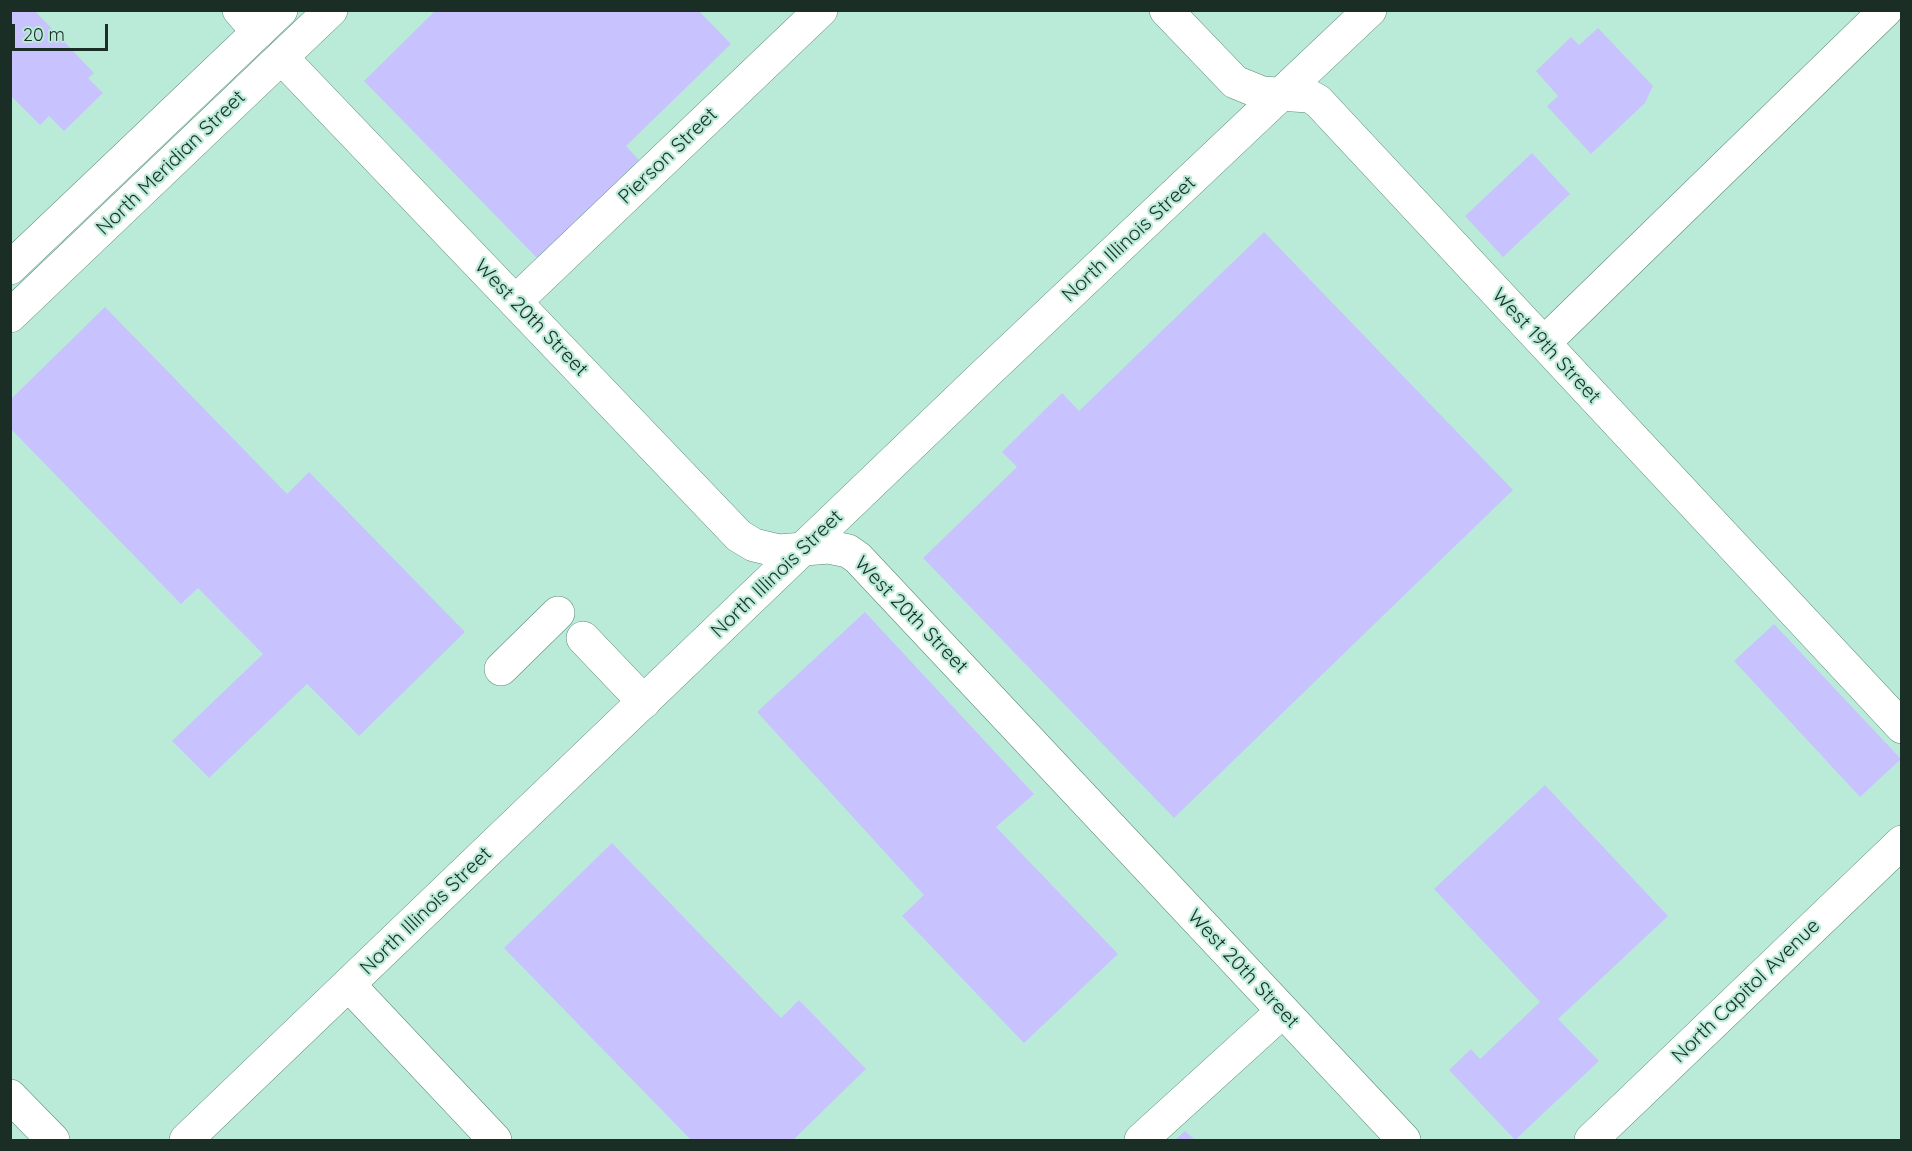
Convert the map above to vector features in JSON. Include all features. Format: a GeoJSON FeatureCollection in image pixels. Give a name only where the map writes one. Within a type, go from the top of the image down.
{"type":"FeatureCollection","features":[{"type":"Feature","properties":{"kind":"main road","name":"North Meridian Street"},"geometry":{"type":"LineString","coordinates":[[10,316],[332,10]]}},
{"type":"Feature","properties":{"kind":"main road","name":"Pierson Street"},"geometry":{"type":"LineString","coordinates":[[515,302],[821,10]]}},
{"type":"Feature","properties":{"kind":"main road","name":"West 19th Street"},"geometry":{"type":"LineString","coordinates":[[1166,10],[1236,82],[1248,89],[1309,96],[1318,101],[1902,727]]}},
{"type":"Feature","properties":{"kind":"main road","name":"North Illinois Street"},"geometry":{"type":"LineString","coordinates":[[186,1140],[1370,10]]}},
{"type":"Feature","properties":{"kind":"main road"},"geometry":{"type":"LineString","coordinates":[[1544,343],[1886,10]]}},
{"type":"Feature","properties":{"kind":"main road","name":"North Meridian Street"},"geometry":{"type":"LineString","coordinates":[[10,268],[259,18]]}},
{"type":"Feature","properties":{"kind":"main road","name":"West 20th Street"},"geometry":{"type":"LineString","coordinates":[[282,58],[739,536],[754,545],[773,550],[829,547],[848,551],[858,558],[1404,1140]]}},
{"type":"Feature","properties":{"kind":"main road"},"geometry":{"type":"LineString","coordinates":[[501,669],[558,613]]}},
{"type":"Feature","properties":{"kind":"main road"},"geometry":{"type":"LineString","coordinates":[[583,638],[644,702]]}},
{"type":"Feature","properties":{"kind":"main road","name":"North Capitol Avenue"},"geometry":{"type":"LineString","coordinates":[[1591,1140],[1902,842]]}},
{"type":"Feature","properties":{"kind":"main road"},"geometry":{"type":"LineString","coordinates":[[349,985],[495,1140]]}},
{"type":"Feature","properties":{"kind":"main road"},"geometry":{"type":"LineString","coordinates":[[1141,1140],[1283,1011]]}},
{"type":"Feature","properties":{"kind":"main road"},"geometry":{"type":"LineString","coordinates":[[10,1096],[53,1140]]}},
{"type":"Feature","properties":{"kind":"building"},"geometry":{"type":"Polygon","coordinates":[[[10,10],[34,10],[94,73],[88,78],[103,93],[64,131],[49,116],[40,125],[10,95],[10,10]]]}},
{"type":"Feature","properties":{"kind":"building"},"geometry":{"type":"Polygon","coordinates":[[[436,10],[698,10],[731,44],[626,146],[639,160],[538,259],[364,81],[436,10]]]}},
{"type":"Feature","properties":{"kind":"building"},"geometry":{"type":"Polygon","coordinates":[[[1598,28],[1653,86],[1645,103],[1591,154],[1547,106],[1558,96],[1536,71],[1571,37],[1579,45],[1598,28]]]}},
{"type":"Feature","properties":{"kind":"building"},"geometry":{"type":"Polygon","coordinates":[[[1532,153],[1570,194],[1503,257],[1465,216],[1532,153]]]}},
{"type":"Feature","properties":{"kind":"building"},"geometry":{"type":"Polygon","coordinates":[[[1264,232],[1513,490],[1174,818],[923,558],[1017,467],[1002,452],[1062,393],[1079,411],[1264,232]]]}},
{"type":"Feature","properties":{"kind":"building"},"geometry":{"type":"Polygon","coordinates":[[[105,307],[287,494],[309,472],[465,632],[359,736],[307,684],[209,778],[172,741],[263,654],[198,588],[181,604],[10,428],[10,400],[105,307]]]}},
{"type":"Feature","properties":{"kind":"building"},"geometry":{"type":"Polygon","coordinates":[[[865,612],[1034,794],[996,827],[1118,954],[1024,1043],[902,916],[924,895],[757,712],[865,612]]]}},
{"type":"Feature","properties":{"kind":"building"},"geometry":{"type":"Polygon","coordinates":[[[1774,624],[1901,759],[1860,797],[1734,661],[1774,624]]]}},
{"type":"Feature","properties":{"kind":"building"},"geometry":{"type":"Polygon","coordinates":[[[1545,785],[1668,916],[1558,1019],[1599,1061],[1515,1140],[1449,1070],[1471,1049],[1480,1059],[1540,1002],[1434,889],[1545,785]]]}},
{"type":"Feature","properties":{"kind":"building"},"geometry":{"type":"Polygon","coordinates":[[[612,843],[781,1018],[799,1000],[866,1069],[793,1140],[691,1140],[504,948],[612,843]]]}},
{"type":"Feature","properties":{"kind":"building"},"geometry":{"type":"Polygon","coordinates":[[[1185,1131],[1195,1140],[1175,1140],[1185,1131]]]}}]}
